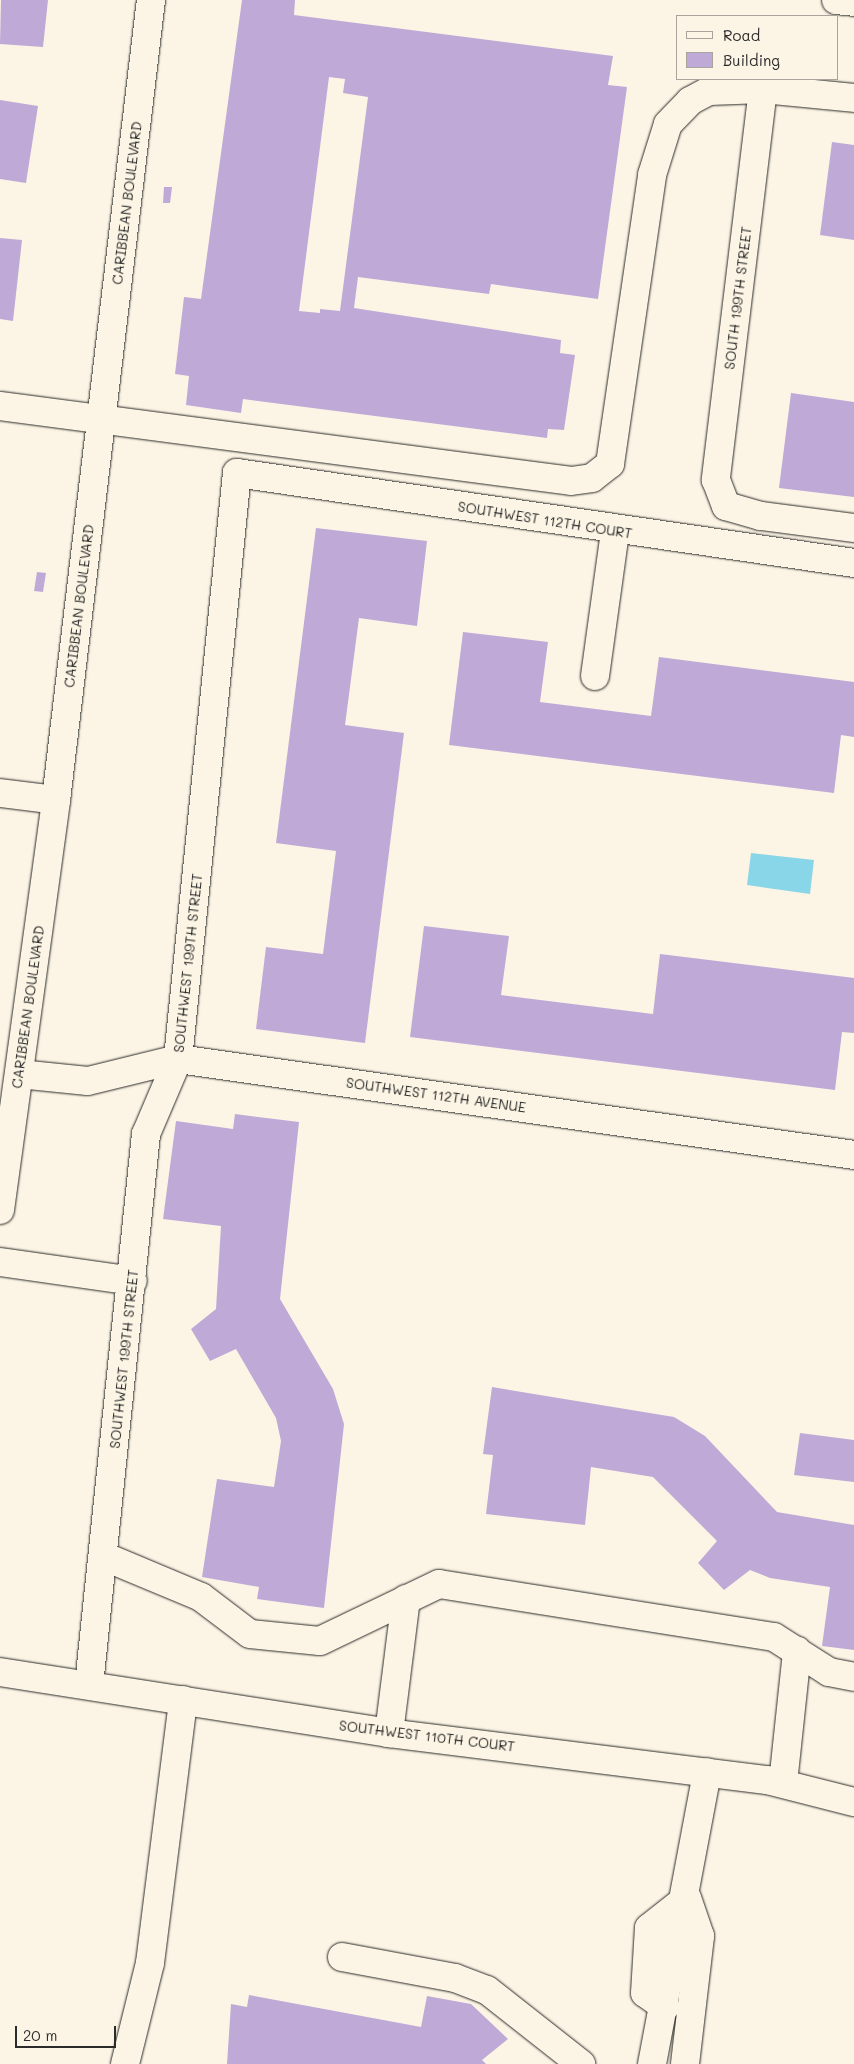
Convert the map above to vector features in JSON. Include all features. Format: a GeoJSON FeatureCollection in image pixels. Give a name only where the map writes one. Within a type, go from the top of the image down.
{"type":"FeatureCollection","features":[{"type":"Feature","properties":{"kind":"street","name":"CARIBBEAN BOULEVARD"},"geometry":{"type":"LineString","coordinates":[[0,1210],[56,800],[151,0]]}},
{"type":"Feature","properties":{"kind":"street"},"geometry":{"type":"LineString","coordinates":[[836,0],[854,2]]}},
{"type":"Feature","properties":{"kind":"street"},"geometry":{"type":"LineString","coordinates":[[0,406],[571,480],[592,478],[610,464],[652,175],[668,124],[690,101],[709,91],[763,88],[854,98]]}},
{"type":"Feature","properties":{"kind":"street","name":"SOUTH 199TH STREET"},"geometry":{"type":"LineString","coordinates":[[763,88],[716,480],[726,506],[761,516],[854,528]]}},
{"type":"Feature","properties":{"kind":"street","name":"SOUTHWEST 112TH COURT"},"geometry":{"type":"LineString","coordinates":[[237,473],[615,531],[854,563]]}},
{"type":"Feature","properties":{"kind":"street","name":"SOUTHWEST 199TH STREET"},"geometry":{"type":"LineString","coordinates":[[90,1685],[133,1281],[146,1134],[178,1059],[237,473]]}},
{"type":"Feature","properties":{"kind":"street"},"geometry":{"type":"LineString","coordinates":[[595,676],[615,531]]}},
{"type":"Feature","properties":{"kind":"street"},"geometry":{"type":"LineString","coordinates":[[0,793],[56,800]]}},
{"type":"Feature","properties":{"kind":"street","name":"SOUTHWEST 112TH AVENUE"},"geometry":{"type":"LineString","coordinates":[[19,1074],[88,1081],[178,1059],[854,1155]]}},
{"type":"Feature","properties":{"kind":"street"},"geometry":{"type":"LineString","coordinates":[[0,1262],[133,1281]]}},
{"type":"Feature","properties":{"kind":"street"},"geometry":{"type":"LineString","coordinates":[[103,1556],[201,1597],[250,1634],[320,1641],[438,1584],[774,1637],[829,1672],[854,1677]]}},
{"type":"Feature","properties":{"kind":"street"},"geometry":{"type":"LineString","coordinates":[[389,1733],[406,1599]]}},
{"type":"Feature","properties":{"kind":"street"},"geometry":{"type":"LineString","coordinates":[[783,1783],[797,1651]]}},
{"type":"Feature","properties":{"kind":"street","name":"SOUTHWEST 110TH COURT"},"geometry":{"type":"LineString","coordinates":[[0,1672],[389,1733],[783,1783],[854,1802]]}},
{"type":"Feature","properties":{"kind":"street"},"geometry":{"type":"LineString","coordinates":[[125,2064],[150,1963],[183,1700]]}},
{"type":"Feature","properties":{"kind":"street"},"geometry":{"type":"LineString","coordinates":[[652,2064],[665,2007],[674,1936],[687,1898],[707,1772]]}},
{"type":"Feature","properties":{"kind":"street"},"geometry":{"type":"LineString","coordinates":[[685,2064],[700,1936],[687,1898]]}},
{"type":"Feature","properties":{"kind":"street"},"geometry":{"type":"LineString","coordinates":[[342,1957],[455,1978],[487,1990],[581,2064]]}},
{"type":"Feature","properties":{"kind":"water"},"geometry":{"type":"Polygon","coordinates":[[[751,853],[814,860],[810,894],[747,885],[751,853]]]}},
{"type":"Feature","properties":{"kind":"building"},"geometry":{"type":"Polygon","coordinates":[[[1,0],[48,0],[43,47],[0,44],[1,0]]]}},
{"type":"Feature","properties":{"kind":"building"},"geometry":{"type":"Polygon","coordinates":[[[242,0],[295,0],[294,15],[613,56],[608,85],[627,87],[598,299],[491,284],[489,294],[358,277],[354,308],[561,340],[560,353],[575,355],[564,430],[548,429],[547,438],[243,399],[241,413],[186,405],[189,376],[175,374],[184,297],[201,299],[242,0]],[[329,77],[299,311],[320,313],[320,309],[340,311],[368,97],[343,93],[345,79],[329,77]]]}},
{"type":"Feature","properties":{"kind":"building"},"geometry":{"type":"Polygon","coordinates":[[[0,100],[38,106],[26,183],[0,179],[0,100]]]}},
{"type":"Feature","properties":{"kind":"building"},"geometry":{"type":"Polygon","coordinates":[[[832,142],[854,145],[854,240],[820,235],[832,142]]]}},
{"type":"Feature","properties":{"kind":"building"},"geometry":{"type":"Polygon","coordinates":[[[164,187],[172,187],[170,203],[163,203],[164,187]]]}},
{"type":"Feature","properties":{"kind":"building"},"geometry":{"type":"Polygon","coordinates":[[[0,238],[22,240],[13,321],[0,319],[0,238]]]}},
{"type":"Feature","properties":{"kind":"building"},"geometry":{"type":"Polygon","coordinates":[[[791,393],[854,402],[854,497],[779,488],[791,393]]]}},
{"type":"Feature","properties":{"kind":"building"},"geometry":{"type":"Polygon","coordinates":[[[316,528],[427,541],[417,626],[359,618],[345,725],[404,733],[365,1043],[256,1029],[266,947],[323,954],[336,851],[276,843],[316,528]]]}},
{"type":"Feature","properties":{"kind":"building"},"geometry":{"type":"Polygon","coordinates":[[[37,572],[46,573],[43,592],[34,591],[37,572]]]}},
{"type":"Feature","properties":{"kind":"building"},"geometry":{"type":"Polygon","coordinates":[[[463,632],[548,642],[540,702],[651,716],[659,657],[854,682],[854,737],[841,735],[834,793],[449,745],[463,632]]]}},
{"type":"Feature","properties":{"kind":"building"},"geometry":{"type":"Polygon","coordinates":[[[424,926],[509,936],[501,995],[653,1014],[660,954],[854,978],[854,1033],[842,1032],[835,1090],[410,1037],[424,926]]]}},
{"type":"Feature","properties":{"kind":"building"},"geometry":{"type":"Polygon","coordinates":[[[235,1114],[299,1122],[280,1299],[333,1389],[344,1424],[324,1608],[257,1599],[259,1587],[202,1577],[217,1479],[274,1487],[281,1441],[276,1418],[236,1349],[210,1361],[191,1329],[216,1309],[221,1226],[163,1219],[176,1121],[233,1129],[235,1114]]]}},
{"type":"Feature","properties":{"kind":"building"},"geometry":{"type":"Polygon","coordinates":[[[492,1387],[674,1417],[705,1436],[777,1512],[854,1525],[854,1650],[822,1646],[830,1587],[770,1578],[750,1570],[724,1590],[698,1563],[717,1541],[653,1477],[591,1467],[585,1525],[486,1514],[493,1455],[483,1454],[492,1387]]]}},
{"type":"Feature","properties":{"kind":"building"},"geometry":{"type":"Polygon","coordinates":[[[800,1433],[854,1440],[854,1482],[794,1475],[800,1433]]]}},
{"type":"Feature","properties":{"kind":"building"},"geometry":{"type":"Polygon","coordinates":[[[249,1995],[421,2027],[427,1996],[471,2004],[508,2039],[482,2060],[486,2064],[227,2064],[231,2004],[247,2007],[249,1995]]]}}]}
